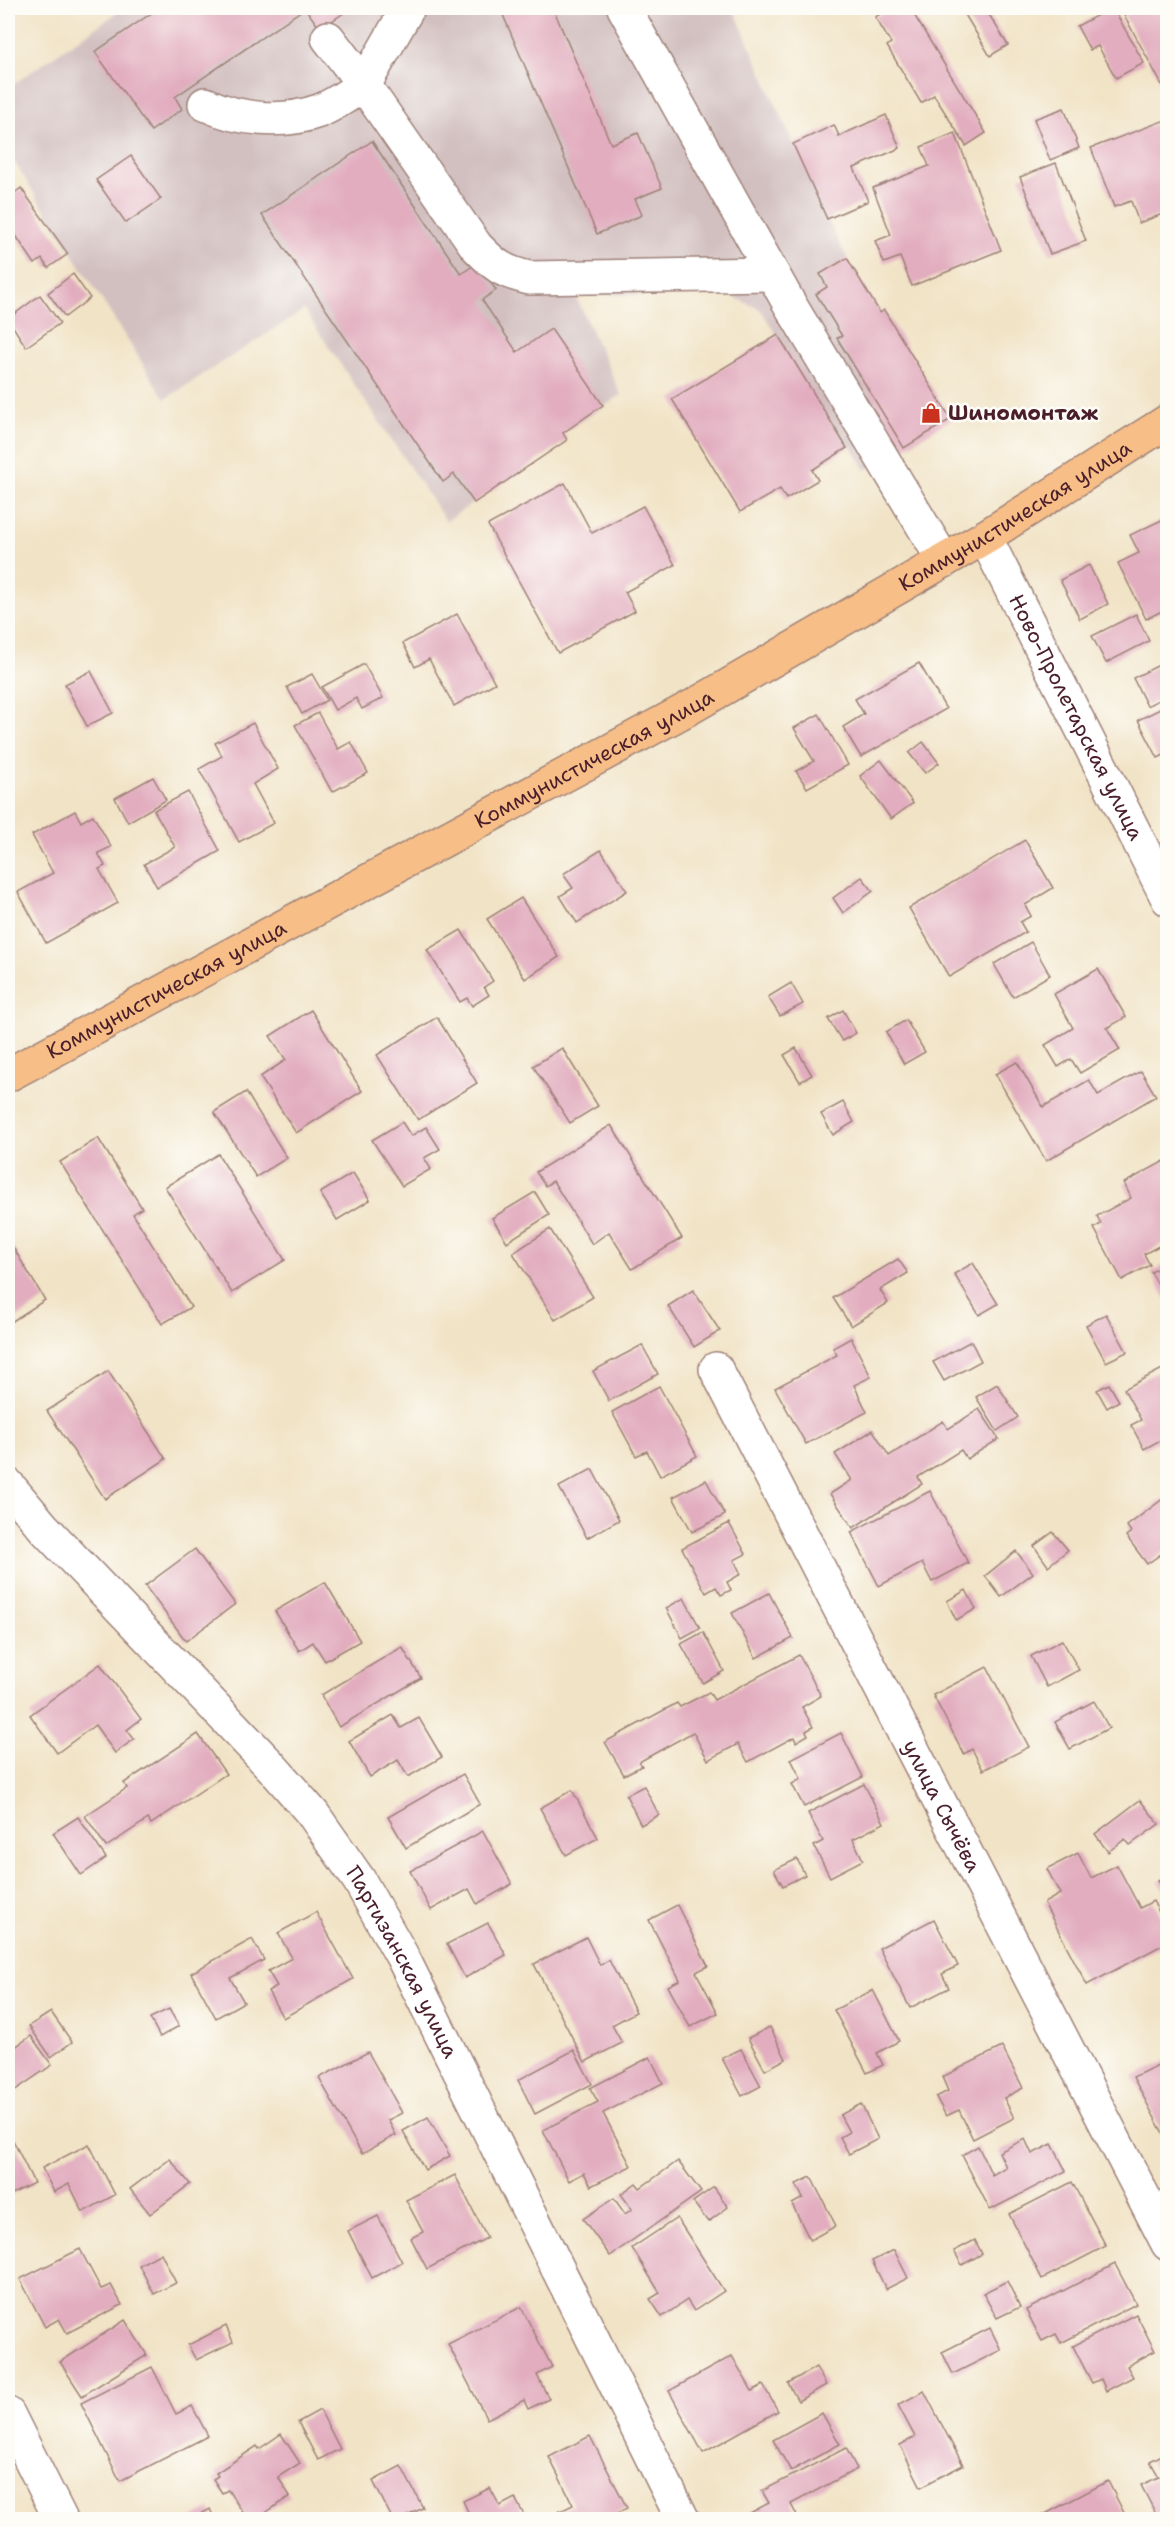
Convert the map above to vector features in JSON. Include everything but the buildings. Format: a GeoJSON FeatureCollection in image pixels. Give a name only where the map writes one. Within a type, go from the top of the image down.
{"type":"FeatureCollection","features":[{"type":"Feature","properties":{"kind":"main road","name":"Коммунистическая улица"},"geometry":{"type":"LineString","coordinates":[[8,1075],[693,706],[986,537],[1167,422]]}},
{"type":"Feature","properties":{"kind":"street"},"geometry":{"type":"LineString","coordinates":[[205,104],[218,110],[266,119],[298,117],[321,110],[364,85],[408,8]]}},
{"type":"Feature","properties":{"kind":"street"},"geometry":{"type":"LineString","coordinates":[[624,8],[772,274],[944,561]]}},
{"type":"Feature","properties":{"kind":"street"},"geometry":{"type":"LineString","coordinates":[[328,38],[364,85],[476,246],[494,265],[507,273],[529,278],[772,274]]}},
{"type":"Feature","properties":{"kind":"street","name":"Ново-Пролетарская улица"},"geometry":{"type":"LineString","coordinates":[[986,537],[1167,899]]}},
{"type":"Feature","properties":{"kind":"street","name":"улица Сычёва"},"geometry":{"type":"LineString","coordinates":[[716,1369],[1167,2244]]}},
{"type":"Feature","properties":{"kind":"street","name":"Партизанская улица"},"geometry":{"type":"LineString","coordinates":[[8,1485],[44,1528],[271,1766],[313,1814],[359,1880],[402,1956],[683,2520]]}},
{"type":"Feature","properties":{"kind":"street"},"geometry":{"type":"LineString","coordinates":[[8,2414],[61,2520]]}},
{"type":"Feature","properties":{"kind":"shaded area"},"geometry":{"type":"Polygon","coordinates":[[[124,8],[733,8],[827,219],[847,258],[880,312],[884,310],[951,419],[866,470],[851,446],[847,448],[761,310],[729,295],[575,295],[621,395],[563,433],[567,440],[446,521],[304,310],[165,399],[8,152],[8,88],[124,8]]]}},
{"type":"Feature","properties":{"kind":"place","name":"Шиномонтаж"},"geometry":{"type":"Point","coordinates":[931,413]}}]}
